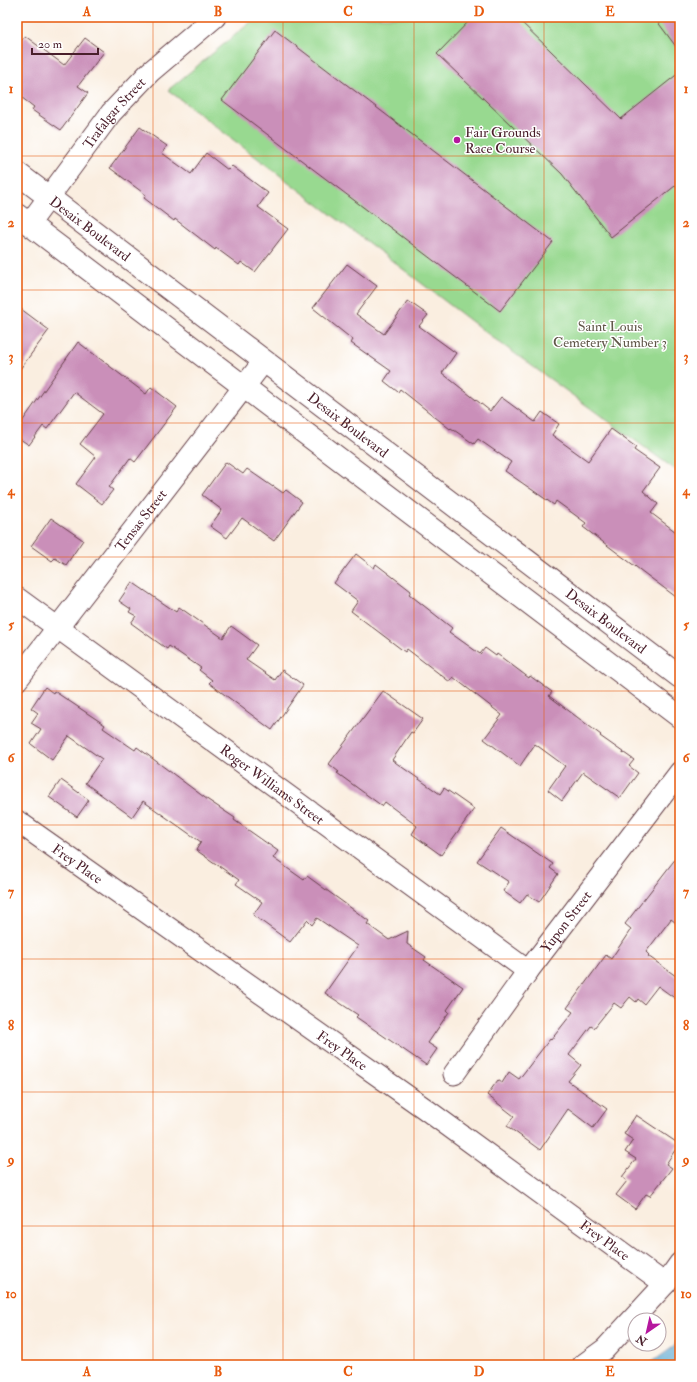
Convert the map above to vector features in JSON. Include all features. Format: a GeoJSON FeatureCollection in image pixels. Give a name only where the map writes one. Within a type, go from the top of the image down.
{"type":"FeatureCollection","features":[{"type":"Feature","properties":{"kind":"street","name":"Trafalgar Street"},"geometry":{"type":"LineString","coordinates":[[23,219],[49,198],[111,113],[150,72],[215,17]]}},
{"type":"Feature","properties":{"kind":"street","name":"Desaix Boulevard"},"geometry":{"type":"LineString","coordinates":[[17,173],[680,677]]}},
{"type":"Feature","properties":{"kind":"street"},"geometry":{"type":"LineString","coordinates":[[23,219],[680,717]]}},
{"type":"Feature","properties":{"kind":"street","name":"Tensas Street"},"geometry":{"type":"LineString","coordinates":[[17,680],[264,361]]}},
{"type":"Feature","properties":{"kind":"street","name":"Roger Williams Street"},"geometry":{"type":"LineString","coordinates":[[17,598],[528,971]]}},
{"type":"Feature","properties":{"kind":"street","name":"Yupon Street"},"geometry":{"type":"LineString","coordinates":[[454,1074],[528,971],[680,772]]}},
{"type":"Feature","properties":{"kind":"street","name":"Frey Place"},"geometry":{"type":"LineString","coordinates":[[17,821],[417,1103],[664,1284]]}},
{"type":"Feature","properties":{"kind":"street"},"geometry":{"type":"LineString","coordinates":[[582,1365],[605,1349],[664,1284],[680,1263]]}},
{"type":"Feature","properties":{"kind":"green space","name":"Fair Grounds Race Course"},"geometry":{"type":"Polygon","coordinates":[[[257,17],[680,17],[680,473],[492,337],[168,90],[257,17]]]}},
{"type":"Feature","properties":{"kind":"water"},"geometry":{"type":"Polygon","coordinates":[[[680,1335],[680,1365],[648,1365],[667,1352],[673,1347],[680,1335]]]}},
{"type":"Feature","properties":{"kind":"building"},"geometry":{"type":"Polygon","coordinates":[[[473,17],[516,17],[621,119],[680,72],[680,182],[611,237],[562,174],[437,54],[473,17]]]}},
{"type":"Feature","properties":{"kind":"building"},"geometry":{"type":"Polygon","coordinates":[[[654,17],[680,17],[680,52],[654,17]]]}},
{"type":"Feature","properties":{"kind":"building"},"geometry":{"type":"Polygon","coordinates":[[[275,30],[553,242],[500,311],[222,100],[275,30]]]}},
{"type":"Feature","properties":{"kind":"building"},"geometry":{"type":"Polygon","coordinates":[[[25,36],[64,65],[85,38],[104,52],[78,86],[88,93],[61,130],[32,110],[34,107],[17,94],[17,46],[25,36]]]}},
{"type":"Feature","properties":{"kind":"building"},"geometry":{"type":"Polygon","coordinates":[[[140,127],[167,146],[162,153],[191,174],[206,153],[228,170],[232,166],[268,193],[258,207],[288,229],[255,272],[241,262],[239,265],[216,248],[215,250],[175,219],[174,221],[144,198],[146,195],[110,168],[140,127]]]}},
{"type":"Feature","properties":{"kind":"building"},"geometry":{"type":"Polygon","coordinates":[[[347,264],[377,286],[356,314],[384,334],[408,301],[428,315],[419,326],[456,353],[442,373],[490,411],[501,397],[535,422],[542,412],[559,424],[552,435],[588,461],[611,429],[636,447],[634,450],[660,468],[643,491],[658,504],[651,513],[680,535],[680,600],[583,527],[586,523],[556,501],[554,505],[505,471],[511,462],[478,439],[474,444],[451,428],[450,429],[400,389],[398,392],[384,381],[391,371],[351,343],[353,340],[313,308],[347,264]]]}},
{"type":"Feature","properties":{"kind":"building"},"geometry":{"type":"Polygon","coordinates":[[[17,306],[49,330],[17,373],[17,306]]]}},
{"type":"Feature","properties":{"kind":"building"},"geometry":{"type":"Polygon","coordinates":[[[78,342],[146,394],[151,387],[177,407],[135,462],[130,458],[109,487],[113,490],[102,504],[76,484],[96,457],[80,444],[103,414],[74,392],[47,429],[43,426],[29,445],[17,437],[17,429],[78,342]]]}},
{"type":"Feature","properties":{"kind":"building"},"geometry":{"type":"Polygon","coordinates":[[[226,462],[243,474],[247,469],[283,493],[286,490],[302,502],[274,541],[242,518],[227,538],[210,526],[222,510],[202,495],[226,462]]]}},
{"type":"Feature","properties":{"kind":"building"},"geometry":{"type":"Polygon","coordinates":[[[51,518],[83,540],[66,565],[55,558],[52,561],[31,546],[51,518]]]}},
{"type":"Feature","properties":{"kind":"building"},"geometry":{"type":"Polygon","coordinates":[[[356,554],[374,568],[376,564],[411,591],[409,594],[452,628],[449,632],[480,654],[485,648],[496,656],[497,654],[529,678],[530,676],[552,692],[549,696],[601,735],[600,736],[634,760],[629,766],[638,773],[620,798],[583,772],[562,801],[548,790],[565,766],[535,744],[520,766],[484,739],[502,715],[453,677],[450,682],[407,649],[405,652],[351,611],[358,601],[334,583],[356,554]]]}},
{"type":"Feature","properties":{"kind":"building"},"geometry":{"type":"Polygon","coordinates":[[[132,582],[176,612],[179,607],[223,638],[231,626],[257,645],[246,660],[275,680],[282,670],[303,685],[272,730],[209,683],[212,680],[199,670],[201,668],[169,646],[167,649],[131,623],[136,616],[129,612],[131,609],[119,601],[132,582]]]}},
{"type":"Feature","properties":{"kind":"building"},"geometry":{"type":"Polygon","coordinates":[[[45,687],[53,693],[54,691],[105,725],[103,728],[135,750],[137,747],[208,800],[235,818],[234,820],[278,851],[273,858],[304,880],[307,876],[369,921],[367,924],[389,940],[408,931],[407,944],[426,957],[424,960],[463,987],[447,1010],[449,1012],[428,1043],[437,1049],[426,1065],[356,1017],[358,1015],[325,993],[358,946],[317,918],[312,925],[307,920],[290,942],[253,915],[262,902],[236,884],[239,880],[196,850],[201,842],[143,801],[132,817],[85,783],[102,759],[69,736],[52,760],[31,744],[41,729],[31,723],[38,713],[31,708],[45,687]]]}},
{"type":"Feature","properties":{"kind":"building"},"geometry":{"type":"Polygon","coordinates":[[[383,691],[423,719],[413,733],[411,732],[392,760],[440,794],[444,788],[474,809],[441,855],[412,834],[417,826],[385,802],[382,806],[337,773],[339,772],[329,764],[383,691]]]}},
{"type":"Feature","properties":{"kind":"building"},"geometry":{"type":"Polygon","coordinates":[[[61,780],[89,800],[77,817],[49,797],[61,780]]]}},
{"type":"Feature","properties":{"kind":"building"},"geometry":{"type":"Polygon","coordinates":[[[501,828],[553,864],[550,868],[558,874],[539,902],[527,894],[520,903],[503,891],[509,882],[477,861],[501,828]]]}},
{"type":"Feature","properties":{"kind":"building"},"geometry":{"type":"Polygon","coordinates":[[[680,853],[680,926],[671,919],[646,952],[649,955],[648,956],[680,979],[680,1002],[658,986],[644,1004],[638,999],[636,1002],[630,997],[621,1008],[614,1003],[594,1028],[591,1026],[569,1055],[581,1065],[568,1081],[607,1109],[593,1128],[568,1109],[540,1150],[507,1126],[514,1116],[487,1095],[498,1080],[502,1083],[509,1072],[519,1079],[550,1039],[551,1040],[573,1012],[567,1008],[606,955],[611,959],[631,929],[625,924],[680,853]]]}},
{"type":"Feature","properties":{"kind":"building"},"geometry":{"type":"Polygon","coordinates":[[[636,1115],[679,1144],[666,1164],[672,1168],[650,1196],[646,1194],[635,1209],[616,1195],[627,1181],[622,1177],[636,1159],[625,1152],[633,1140],[624,1134],[636,1115]]]}},
{"type":"Feature","properties":{"kind":"place","name":"Fair Grounds Race Course"},"geometry":{"type":"Point","coordinates":[457,140]}},
{"type":"Feature","properties":{"kind":"park label","name":"Saint Louis Cemetery Number 3"},"geometry":{"type":"Point","coordinates":[610,334]}}]}
